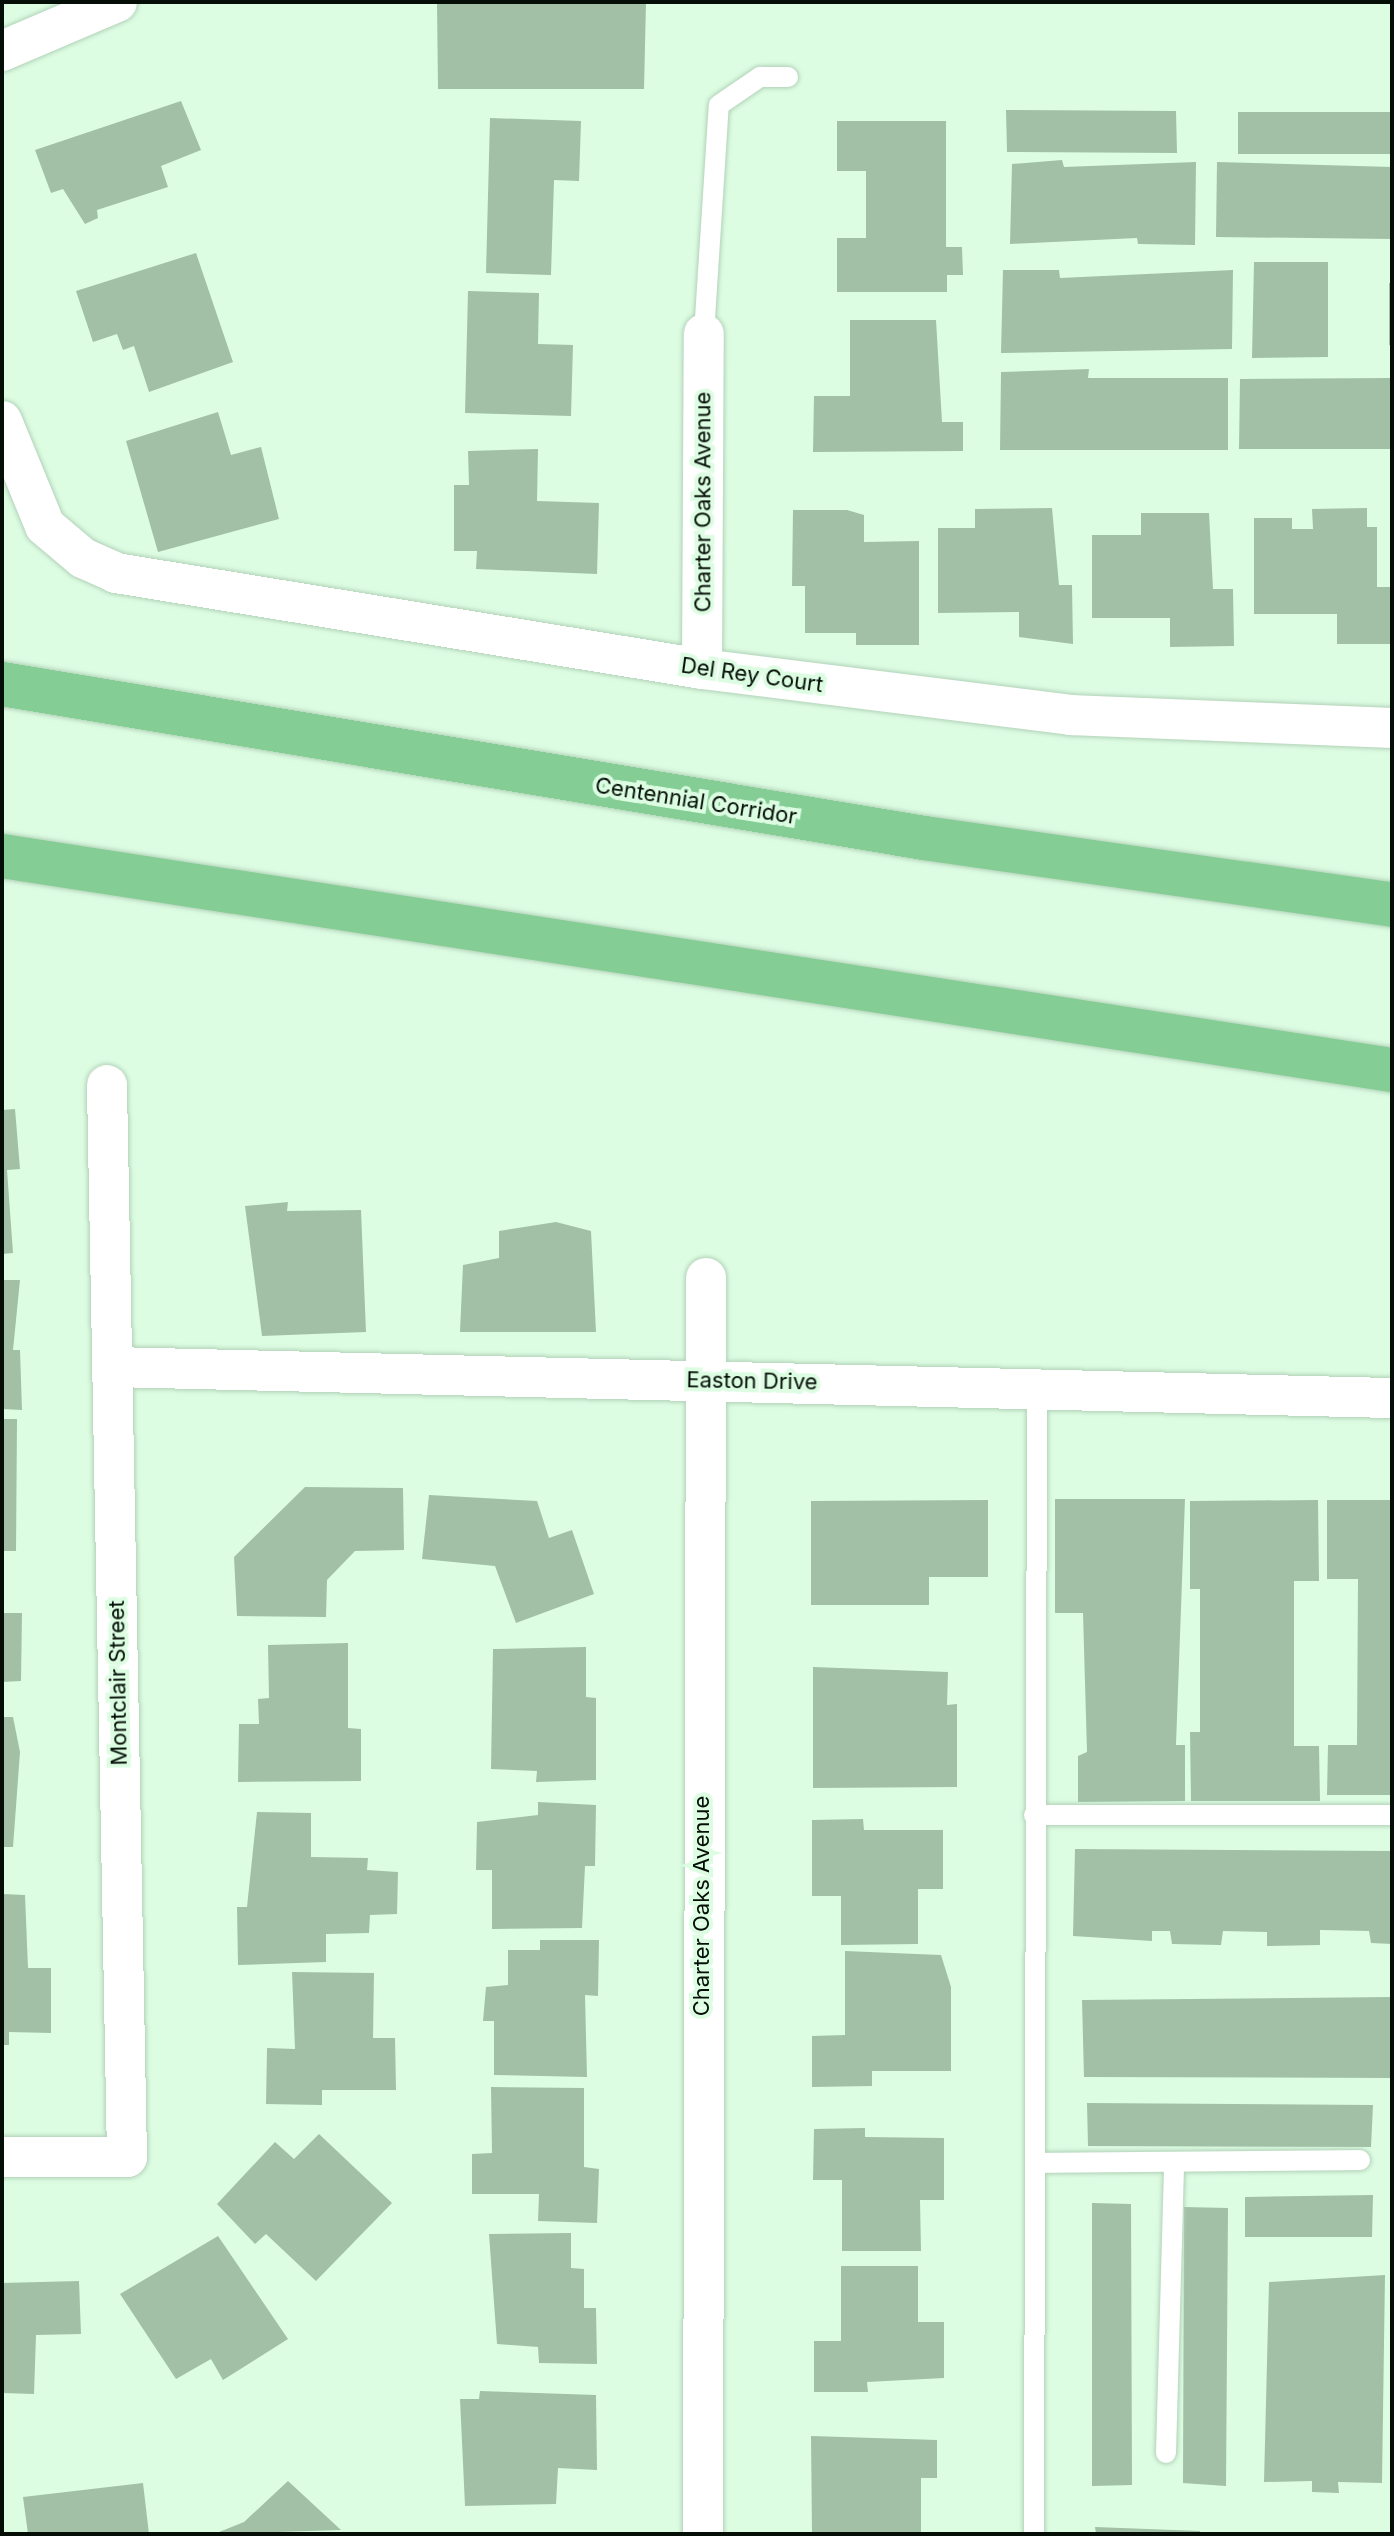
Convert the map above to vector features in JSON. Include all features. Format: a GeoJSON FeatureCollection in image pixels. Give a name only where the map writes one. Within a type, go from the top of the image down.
{"type":"FeatureCollection","features":[{"type":"Feature","properties":{"kind":"highway","name":"Centennial Corridor"},"geometry":{"type":"LineString","coordinates":[[2,684],[924,838],[1392,905]]}},
{"type":"Feature","properties":{"kind":"highway"},"geometry":{"type":"LineString","coordinates":[[2,856],[1392,1070]]}},
{"type":"Feature","properties":{"kind":"street"},"geometry":{"type":"LineString","coordinates":[[2,51],[117,2]]}},
{"type":"Feature","properties":{"kind":"street","name":"Charter Oaks Avenue"},"geometry":{"type":"LineString","coordinates":[[702,669],[704,334]]}},
{"type":"Feature","properties":{"kind":"street","name":"Del Rey Court"},"geometry":{"type":"LineString","coordinates":[[2,421],[45,526],[83,558],[116,573],[702,669],[1071,715],[1392,728]]}},
{"type":"Feature","properties":{"kind":"street","name":"Montclair Street"},"geometry":{"type":"LineString","coordinates":[[2,2157],[127,2157],[107,1085]]}},
{"type":"Feature","properties":{"kind":"street","name":"Charter Oaks Avenue"},"geometry":{"type":"LineString","coordinates":[[703,2534],[701,1379],[706,1278]]}},
{"type":"Feature","properties":{"kind":"street","name":"Easton Drive"},"geometry":{"type":"LineString","coordinates":[[113,1367],[1392,1398]]}},
{"type":"Feature","properties":{"kind":"lane"},"geometry":{"type":"LineString","coordinates":[[704,334],[719,105],[760,77],[788,77]]}},
{"type":"Feature","properties":{"kind":"lane"},"geometry":{"type":"LineString","coordinates":[[1034,2534],[1037,1388]]}},
{"type":"Feature","properties":{"kind":"lane"},"geometry":{"type":"LineString","coordinates":[[1034,1815],[1392,1815]]}},
{"type":"Feature","properties":{"kind":"lane"},"geometry":{"type":"LineString","coordinates":[[1035,2163],[1360,2160]]}},
{"type":"Feature","properties":{"kind":"lane"},"geometry":{"type":"LineString","coordinates":[[1166,2453],[1174,2162]]}},
{"type":"Feature","properties":{"kind":"building"},"geometry":{"type":"Polygon","coordinates":[[[437,2],[646,2],[644,89],[438,89],[437,2]]]}},
{"type":"Feature","properties":{"kind":"building"},"geometry":{"type":"Polygon","coordinates":[[[181,101],[201,150],[161,166],[168,187],[97,210],[98,218],[85,224],[63,189],[51,193],[35,150],[181,101]]]}},
{"type":"Feature","properties":{"kind":"building"},"geometry":{"type":"Polygon","coordinates":[[[1006,110],[1176,111],[1177,153],[1007,152],[1006,110]]]}},
{"type":"Feature","properties":{"kind":"building"},"geometry":{"type":"Polygon","coordinates":[[[1238,112],[1392,112],[1392,154],[1238,154],[1238,112]]]}},
{"type":"Feature","properties":{"kind":"building"},"geometry":{"type":"Polygon","coordinates":[[[490,118],[581,121],[579,181],[554,180],[551,275],[486,273],[490,118]]]}},
{"type":"Feature","properties":{"kind":"building"},"geometry":{"type":"Polygon","coordinates":[[[837,121],[946,121],[946,247],[962,247],[963,275],[947,275],[947,292],[837,292],[837,238],[866,238],[866,171],[837,171],[837,121]]]}},
{"type":"Feature","properties":{"kind":"building"},"geometry":{"type":"Polygon","coordinates":[[[1062,160],[1064,167],[1196,162],[1195,245],[1138,244],[1137,238],[1010,244],[1012,164],[1062,160]]]}},
{"type":"Feature","properties":{"kind":"building"},"geometry":{"type":"Polygon","coordinates":[[[1217,162],[1392,167],[1392,239],[1216,237],[1217,162]]]}},
{"type":"Feature","properties":{"kind":"building"},"geometry":{"type":"Polygon","coordinates":[[[196,253],[233,362],[149,392],[134,346],[123,350],[117,334],[93,342],[76,291],[196,253]]]}},
{"type":"Feature","properties":{"kind":"building"},"geometry":{"type":"Polygon","coordinates":[[[1254,262],[1328,262],[1328,357],[1252,358],[1254,262]]]}},
{"type":"Feature","properties":{"kind":"building"},"geometry":{"type":"Polygon","coordinates":[[[1003,270],[1059,270],[1060,278],[1233,270],[1232,349],[1001,353],[1003,270]]]}},
{"type":"Feature","properties":{"kind":"building"},"geometry":{"type":"Polygon","coordinates":[[[1389,283],[1392,283],[1392,346],[1389,345],[1389,283]]]}},
{"type":"Feature","properties":{"kind":"building"},"geometry":{"type":"Polygon","coordinates":[[[468,291],[539,293],[538,344],[573,345],[571,416],[465,413],[468,291]]]}},
{"type":"Feature","properties":{"kind":"building"},"geometry":{"type":"Polygon","coordinates":[[[850,320],[936,320],[942,422],[963,422],[963,451],[813,452],[814,396],[850,396],[850,320]]]}},
{"type":"Feature","properties":{"kind":"building"},"geometry":{"type":"Polygon","coordinates":[[[1089,369],[1088,378],[1228,378],[1228,450],[1000,450],[1001,372],[1089,369]]]}},
{"type":"Feature","properties":{"kind":"building"},"geometry":{"type":"Polygon","coordinates":[[[1392,378],[1392,449],[1239,449],[1240,379],[1392,378]]]}},
{"type":"Feature","properties":{"kind":"building"},"geometry":{"type":"Polygon","coordinates":[[[218,412],[231,455],[261,447],[279,519],[158,552],[126,441],[218,412]]]}},
{"type":"Feature","properties":{"kind":"building"},"geometry":{"type":"Polygon","coordinates":[[[538,449],[537,501],[599,503],[597,574],[476,569],[477,551],[454,551],[454,485],[469,485],[468,451],[538,449]]]}},
{"type":"Feature","properties":{"kind":"building"},"geometry":{"type":"Polygon","coordinates":[[[1052,508],[1059,585],[1072,585],[1073,644],[1019,637],[1019,612],[938,613],[938,528],[975,528],[975,509],[1052,508]]]}},
{"type":"Feature","properties":{"kind":"building"},"geometry":{"type":"Polygon","coordinates":[[[1367,508],[1367,527],[1377,527],[1377,587],[1391,587],[1391,644],[1337,644],[1337,614],[1254,614],[1254,518],[1292,518],[1292,529],[1313,529],[1312,509],[1367,508]]]}},
{"type":"Feature","properties":{"kind":"building"},"geometry":{"type":"Polygon","coordinates":[[[793,510],[847,510],[864,515],[864,542],[919,541],[919,645],[856,645],[856,633],[805,633],[805,586],[792,586],[793,510]]]}},
{"type":"Feature","properties":{"kind":"building"},"geometry":{"type":"Polygon","coordinates":[[[1141,513],[1209,513],[1213,589],[1233,589],[1234,646],[1170,647],[1170,618],[1092,618],[1092,535],[1141,535],[1141,513]]]}},
{"type":"Feature","properties":{"kind":"building"},"geometry":{"type":"Polygon","coordinates":[[[15,1109],[20,1169],[7,1170],[13,1253],[2,1254],[2,1110],[15,1109]]]}},
{"type":"Feature","properties":{"kind":"building"},"geometry":{"type":"Polygon","coordinates":[[[288,1202],[287,1211],[361,1210],[366,1332],[262,1336],[245,1206],[288,1202]]]}},
{"type":"Feature","properties":{"kind":"building"},"geometry":{"type":"Polygon","coordinates":[[[556,1222],[591,1231],[596,1332],[460,1332],[463,1265],[499,1258],[499,1231],[556,1222]]]}},
{"type":"Feature","properties":{"kind":"building"},"geometry":{"type":"Polygon","coordinates":[[[2,1280],[20,1280],[13,1350],[20,1350],[22,1410],[2,1409],[2,1280]]]}},
{"type":"Feature","properties":{"kind":"building"},"geometry":{"type":"Polygon","coordinates":[[[2,1419],[17,1419],[16,1551],[2,1551],[2,1419]]]}},
{"type":"Feature","properties":{"kind":"building"},"geometry":{"type":"Polygon","coordinates":[[[305,1487],[403,1488],[404,1550],[355,1551],[327,1580],[326,1617],[237,1616],[234,1557],[305,1487]]]}},
{"type":"Feature","properties":{"kind":"building"},"geometry":{"type":"Polygon","coordinates":[[[429,1495],[537,1501],[549,1538],[572,1530],[594,1594],[516,1623],[495,1566],[422,1559],[429,1495]]]}},
{"type":"Feature","properties":{"kind":"building"},"geometry":{"type":"Polygon","coordinates":[[[1055,1499],[1185,1499],[1176,1745],[1185,1745],[1185,1801],[1078,1802],[1078,1756],[1087,1752],[1083,1613],[1055,1613],[1055,1499]]]}},
{"type":"Feature","properties":{"kind":"building"},"geometry":{"type":"Polygon","coordinates":[[[988,1500],[988,1577],[929,1577],[929,1605],[811,1605],[811,1501],[988,1500]]]}},
{"type":"Feature","properties":{"kind":"building"},"geometry":{"type":"Polygon","coordinates":[[[1318,1500],[1319,1581],[1294,1581],[1294,1746],[1319,1746],[1320,1801],[1191,1801],[1190,1732],[1200,1732],[1200,1589],[1190,1589],[1190,1501],[1318,1500]]]}},
{"type":"Feature","properties":{"kind":"building"},"geometry":{"type":"Polygon","coordinates":[[[1327,1500],[1392,1500],[1392,1795],[1327,1795],[1328,1745],[1357,1745],[1358,1579],[1327,1579],[1327,1500]]]}},
{"type":"Feature","properties":{"kind":"building"},"geometry":{"type":"Polygon","coordinates":[[[2,1613],[22,1613],[21,1681],[2,1682],[2,1613]]]}},
{"type":"Feature","properties":{"kind":"building"},"geometry":{"type":"Polygon","coordinates":[[[348,1643],[348,1728],[361,1729],[361,1781],[238,1782],[239,1724],[259,1724],[258,1699],[269,1698],[268,1645],[348,1643]]]}},
{"type":"Feature","properties":{"kind":"building"},"geometry":{"type":"Polygon","coordinates":[[[586,1647],[586,1697],[596,1698],[596,1780],[536,1782],[537,1771],[491,1769],[493,1649],[586,1647]]]}},
{"type":"Feature","properties":{"kind":"building"},"geometry":{"type":"Polygon","coordinates":[[[813,1667],[948,1672],[947,1705],[957,1704],[957,1787],[813,1788],[813,1667]]]}},
{"type":"Feature","properties":{"kind":"building"},"geometry":{"type":"Polygon","coordinates":[[[2,1717],[13,1717],[20,1752],[13,1847],[2,1847],[2,1717]]]}},
{"type":"Feature","properties":{"kind":"building"},"geometry":{"type":"Polygon","coordinates":[[[538,1802],[596,1805],[595,1866],[585,1866],[582,1928],[492,1929],[492,1870],[476,1870],[477,1822],[538,1815],[538,1802]]]}},
{"type":"Feature","properties":{"kind":"building"},"geometry":{"type":"Polygon","coordinates":[[[257,1812],[311,1813],[311,1857],[368,1858],[367,1870],[398,1872],[397,1914],[370,1915],[369,1933],[326,1934],[326,1962],[238,1965],[237,1907],[247,1907],[257,1812]]]}},
{"type":"Feature","properties":{"kind":"building"},"geometry":{"type":"Polygon","coordinates":[[[863,1819],[864,1830],[943,1830],[943,1889],[918,1889],[918,1944],[841,1945],[841,1896],[812,1896],[812,1820],[863,1819]]]}},
{"type":"Feature","properties":{"kind":"building"},"geometry":{"type":"Polygon","coordinates":[[[1075,1849],[1392,1851],[1392,1944],[1371,1943],[1369,1931],[1320,1930],[1320,1945],[1267,1946],[1267,1932],[1223,1931],[1221,1945],[1172,1944],[1170,1931],[1152,1931],[1152,1941],[1073,1936],[1075,1849]]]}},
{"type":"Feature","properties":{"kind":"building"},"geometry":{"type":"Polygon","coordinates":[[[2,1894],[25,1895],[28,1968],[51,1968],[51,2033],[9,2032],[9,2045],[2,2045],[2,1894]]]}},
{"type":"Feature","properties":{"kind":"building"},"geometry":{"type":"Polygon","coordinates":[[[540,1940],[599,1940],[598,1996],[585,1995],[587,2077],[494,2075],[494,2021],[483,2021],[486,1987],[508,1985],[508,1950],[540,1950],[540,1940]]]}},
{"type":"Feature","properties":{"kind":"building"},"geometry":{"type":"Polygon","coordinates":[[[845,1951],[941,1955],[951,1987],[951,2071],[872,2071],[872,2086],[812,2087],[812,2036],[845,2035],[845,1951]]]}},
{"type":"Feature","properties":{"kind":"building"},"geometry":{"type":"Polygon","coordinates":[[[292,1972],[374,1973],[373,2038],[395,2038],[396,2090],[322,2090],[322,2105],[266,2104],[267,2048],[295,2049],[292,1972]]]}},
{"type":"Feature","properties":{"kind":"building"},"geometry":{"type":"Polygon","coordinates":[[[1392,1997],[1392,2078],[1084,2077],[1082,2000],[1392,1997]]]}},
{"type":"Feature","properties":{"kind":"building"},"geometry":{"type":"Polygon","coordinates":[[[491,2087],[584,2088],[584,2167],[599,2169],[597,2223],[538,2221],[539,2194],[472,2194],[472,2154],[492,2153],[491,2087]]]}},
{"type":"Feature","properties":{"kind":"building"},"geometry":{"type":"Polygon","coordinates":[[[1087,2103],[1373,2105],[1371,2147],[1088,2146],[1087,2103]]]}},
{"type":"Feature","properties":{"kind":"building"},"geometry":{"type":"Polygon","coordinates":[[[865,2128],[865,2137],[944,2138],[944,2200],[920,2200],[921,2251],[842,2251],[842,2180],[813,2180],[814,2129],[865,2128]]]}},
{"type":"Feature","properties":{"kind":"building"},"geometry":{"type":"Polygon","coordinates":[[[319,2134],[392,2203],[316,2281],[266,2234],[255,2244],[217,2204],[275,2142],[294,2159],[319,2134]]]}},
{"type":"Feature","properties":{"kind":"building"},"geometry":{"type":"Polygon","coordinates":[[[1373,2195],[1372,2237],[1245,2237],[1245,2197],[1373,2195]]]}},
{"type":"Feature","properties":{"kind":"building"},"geometry":{"type":"Polygon","coordinates":[[[1092,2203],[1131,2204],[1132,2485],[1092,2486],[1092,2203]]]}},
{"type":"Feature","properties":{"kind":"building"},"geometry":{"type":"Polygon","coordinates":[[[1184,2207],[1228,2208],[1226,2486],[1183,2483],[1184,2207]]]}},
{"type":"Feature","properties":{"kind":"building"},"geometry":{"type":"Polygon","coordinates":[[[571,2233],[571,2268],[584,2269],[584,2308],[596,2308],[597,2364],[539,2363],[538,2347],[497,2344],[489,2234],[571,2233]]]}},
{"type":"Feature","properties":{"kind":"building"},"geometry":{"type":"Polygon","coordinates":[[[218,2236],[288,2339],[223,2380],[211,2359],[176,2379],[120,2294],[218,2236]]]}},
{"type":"Feature","properties":{"kind":"building"},"geometry":{"type":"Polygon","coordinates":[[[841,2266],[918,2266],[918,2322],[944,2322],[944,2378],[867,2382],[868,2392],[814,2392],[814,2341],[841,2341],[841,2266]]]}},
{"type":"Feature","properties":{"kind":"building"},"geometry":{"type":"Polygon","coordinates":[[[1385,2275],[1382,2483],[1338,2482],[1339,2493],[1312,2492],[1312,2481],[1264,2482],[1269,2282],[1385,2275]]]}},
{"type":"Feature","properties":{"kind":"building"},"geometry":{"type":"Polygon","coordinates":[[[79,2281],[81,2334],[36,2335],[34,2394],[2,2393],[2,2283],[79,2281]]]}},
{"type":"Feature","properties":{"kind":"building"},"geometry":{"type":"Polygon","coordinates":[[[480,2391],[596,2395],[597,2470],[558,2468],[556,2504],[465,2506],[460,2399],[479,2399],[480,2391]]]}},
{"type":"Feature","properties":{"kind":"building"},"geometry":{"type":"Polygon","coordinates":[[[811,2436],[937,2440],[937,2478],[921,2478],[921,2532],[812,2534],[811,2436]]]}},
{"type":"Feature","properties":{"kind":"building"},"geometry":{"type":"Polygon","coordinates":[[[288,2481],[341,2530],[214,2534],[244,2522],[288,2481]]]}},
{"type":"Feature","properties":{"kind":"building"},"geometry":{"type":"Polygon","coordinates":[[[143,2483],[149,2534],[28,2534],[23,2497],[143,2483]]]}},
{"type":"Feature","properties":{"kind":"building"},"geometry":{"type":"Polygon","coordinates":[[[1095,2527],[1200,2531],[1200,2534],[1096,2534],[1095,2527]]]}}]}
